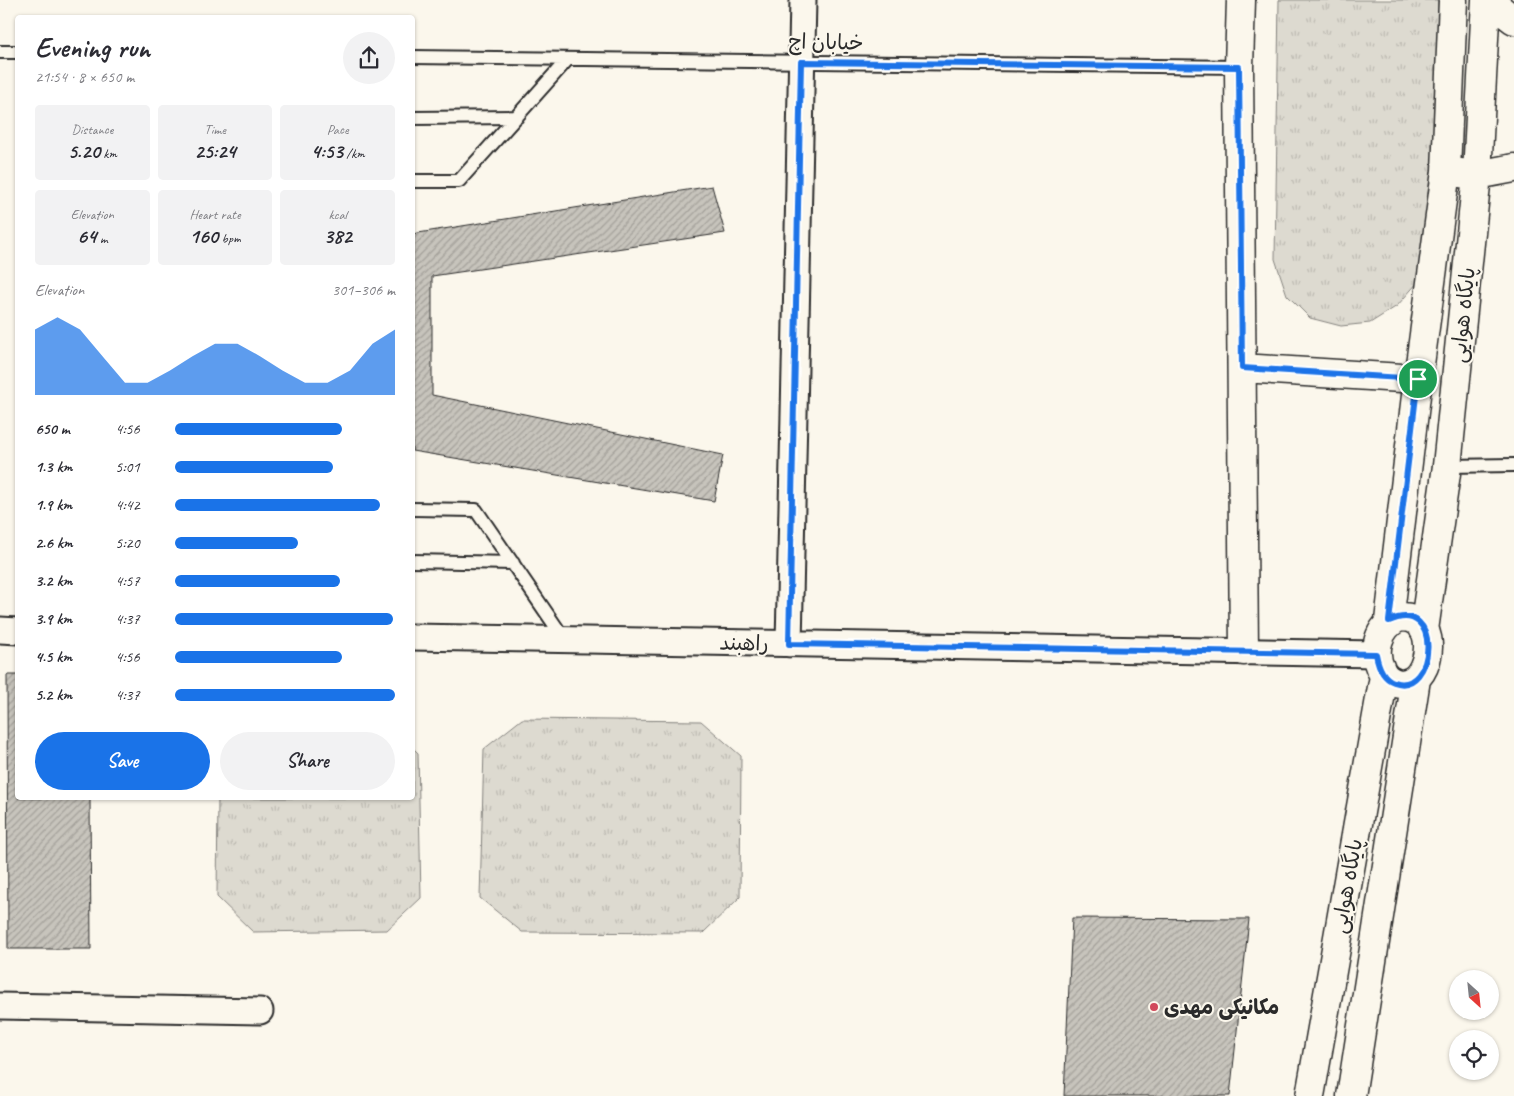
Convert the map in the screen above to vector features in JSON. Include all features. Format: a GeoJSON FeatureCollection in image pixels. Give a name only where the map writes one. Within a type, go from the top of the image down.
{"type":"FeatureCollection","features":[{"type":"Feature","properties":{"kind":"main road"},"geometry":{"type":"LineString","coordinates":[[1241,0],[1239,67],[1244,651]]}},
{"type":"Feature","properties":{"kind":"main road","name":"پایگاه هوایی"},"geometry":{"type":"LineString","coordinates":[[1389,621],[1418,379],[1446,171],[1453,0]]}},
{"type":"Feature","properties":{"kind":"main road"},"geometry":{"type":"LineString","coordinates":[[1487,0],[1514,20]]}},
{"type":"Feature","properties":{"kind":"main road","name":"پایگاه هوایی"},"geometry":{"type":"LineString","coordinates":[[1424,630],[1447,466],[1477,175],[1487,0]]}},
{"type":"Feature","properties":{"kind":"main road"},"geometry":{"type":"LineString","coordinates":[[1446,171],[1477,175],[1514,168]]}},
{"type":"Feature","properties":{"kind":"main road"},"geometry":{"type":"LineString","coordinates":[[1242,368],[1418,379]]}},
{"type":"Feature","properties":{"kind":"main road"},"geometry":{"type":"LineString","coordinates":[[1399,617],[1409,618],[1418,622],[1424,630],[1428,650],[1424,665],[1416,678],[1408,683],[1391,682],[1380,665],[1377,642],[1382,631],[1389,621],[1399,617]]}},
{"type":"Feature","properties":{"kind":"main road","name":"پایگاه هوایی"},"geometry":{"type":"LineString","coordinates":[[1310,1096],[1380,665]]}},
{"type":"Feature","properties":{"kind":"main road","name":"پایگاه هوایی"},"geometry":{"type":"LineString","coordinates":[[1351,1096],[1416,678]]}},
{"type":"Feature","properties":{"kind":"street"},"geometry":{"type":"LineString","coordinates":[[789,644],[803,0]]}},
{"type":"Feature","properties":{"kind":"street"},"geometry":{"type":"LineString","coordinates":[[0,630],[15,631]]}},
{"type":"Feature","properties":{"kind":"street","name":"راهبند"},"geometry":{"type":"LineString","coordinates":[[415,637],[1244,651],[1380,665]]}},
{"type":"Feature","properties":{"kind":"street"},"geometry":{"type":"LineString","coordinates":[[0,1006],[260,1011]]}},
{"type":"Feature","properties":{"kind":"lane"},"geometry":{"type":"LineString","coordinates":[[0,52],[15,52]]}},
{"type":"Feature","properties":{"kind":"lane","name":"خیابان اچ"},"geometry":{"type":"LineString","coordinates":[[415,57],[1239,67]]}},
{"type":"Feature","properties":{"kind":"lane"},"geometry":{"type":"LineString","coordinates":[[415,181],[459,182],[568,59]]}},
{"type":"Feature","properties":{"kind":"lane"},"geometry":{"type":"LineString","coordinates":[[415,118],[517,117]]}},
{"type":"Feature","properties":{"kind":"lane"},"geometry":{"type":"LineString","coordinates":[[1447,466],[1514,464]]}},
{"type":"Feature","properties":{"kind":"lane"},"geometry":{"type":"LineString","coordinates":[[415,509],[476,510],[565,640]]}},
{"type":"Feature","properties":{"kind":"lane"},"geometry":{"type":"LineString","coordinates":[[415,561],[513,563]]}},
{"type":"Feature","properties":{"kind":"green space"},"geometry":{"type":"Polygon","coordinates":[[[1279,0],[1438,0],[1439,80],[1428,214],[1418,282],[1397,306],[1370,323],[1341,326],[1310,318],[1287,295],[1275,259],[1279,0]]]}},
{"type":"Feature","properties":{"kind":"green space"},"geometry":{"type":"Polygon","coordinates":[[[522,719],[701,721],[741,756],[740,897],[703,933],[522,932],[480,898],[484,749],[522,719]]]}},
{"type":"Feature","properties":{"kind":"green space"},"geometry":{"type":"Polygon","coordinates":[[[415,750],[418,753],[421,898],[387,930],[253,932],[217,897],[218,800],[415,800],[415,750]]]}},
{"type":"Feature","properties":{"kind":"building"},"geometry":{"type":"Polygon","coordinates":[[[712,186],[725,233],[432,276],[432,395],[723,455],[714,501],[415,451],[415,234],[712,186]]]}},
{"type":"Feature","properties":{"kind":"building"},"geometry":{"type":"Polygon","coordinates":[[[7,675],[15,675],[15,800],[90,800],[91,949],[8,949],[7,675]]]}},
{"type":"Feature","properties":{"kind":"building","name":"مکانیکی مهدی"},"geometry":{"type":"Polygon","coordinates":[[[1072,918],[1249,919],[1230,1096],[1064,1096],[1072,918]]]}},
{"type":"Feature","properties":{"kind":"place","name":"مکانیکی مهدی"},"geometry":{"type":"Point","coordinates":[1154,1007]}},
{"type":"Feature","properties":{"kind":"route"},"geometry":{"type":"LineString","coordinates":[[801,62],[1239,67],[1242,368],[1418,379],[1389,621],[1399,617],[1409,618],[1418,622],[1424,630],[1428,650],[1426,660],[1416,678],[1408,683],[1391,682],[1384,676],[1377,662],[1376,654],[789,644],[801,62]]}}]}
